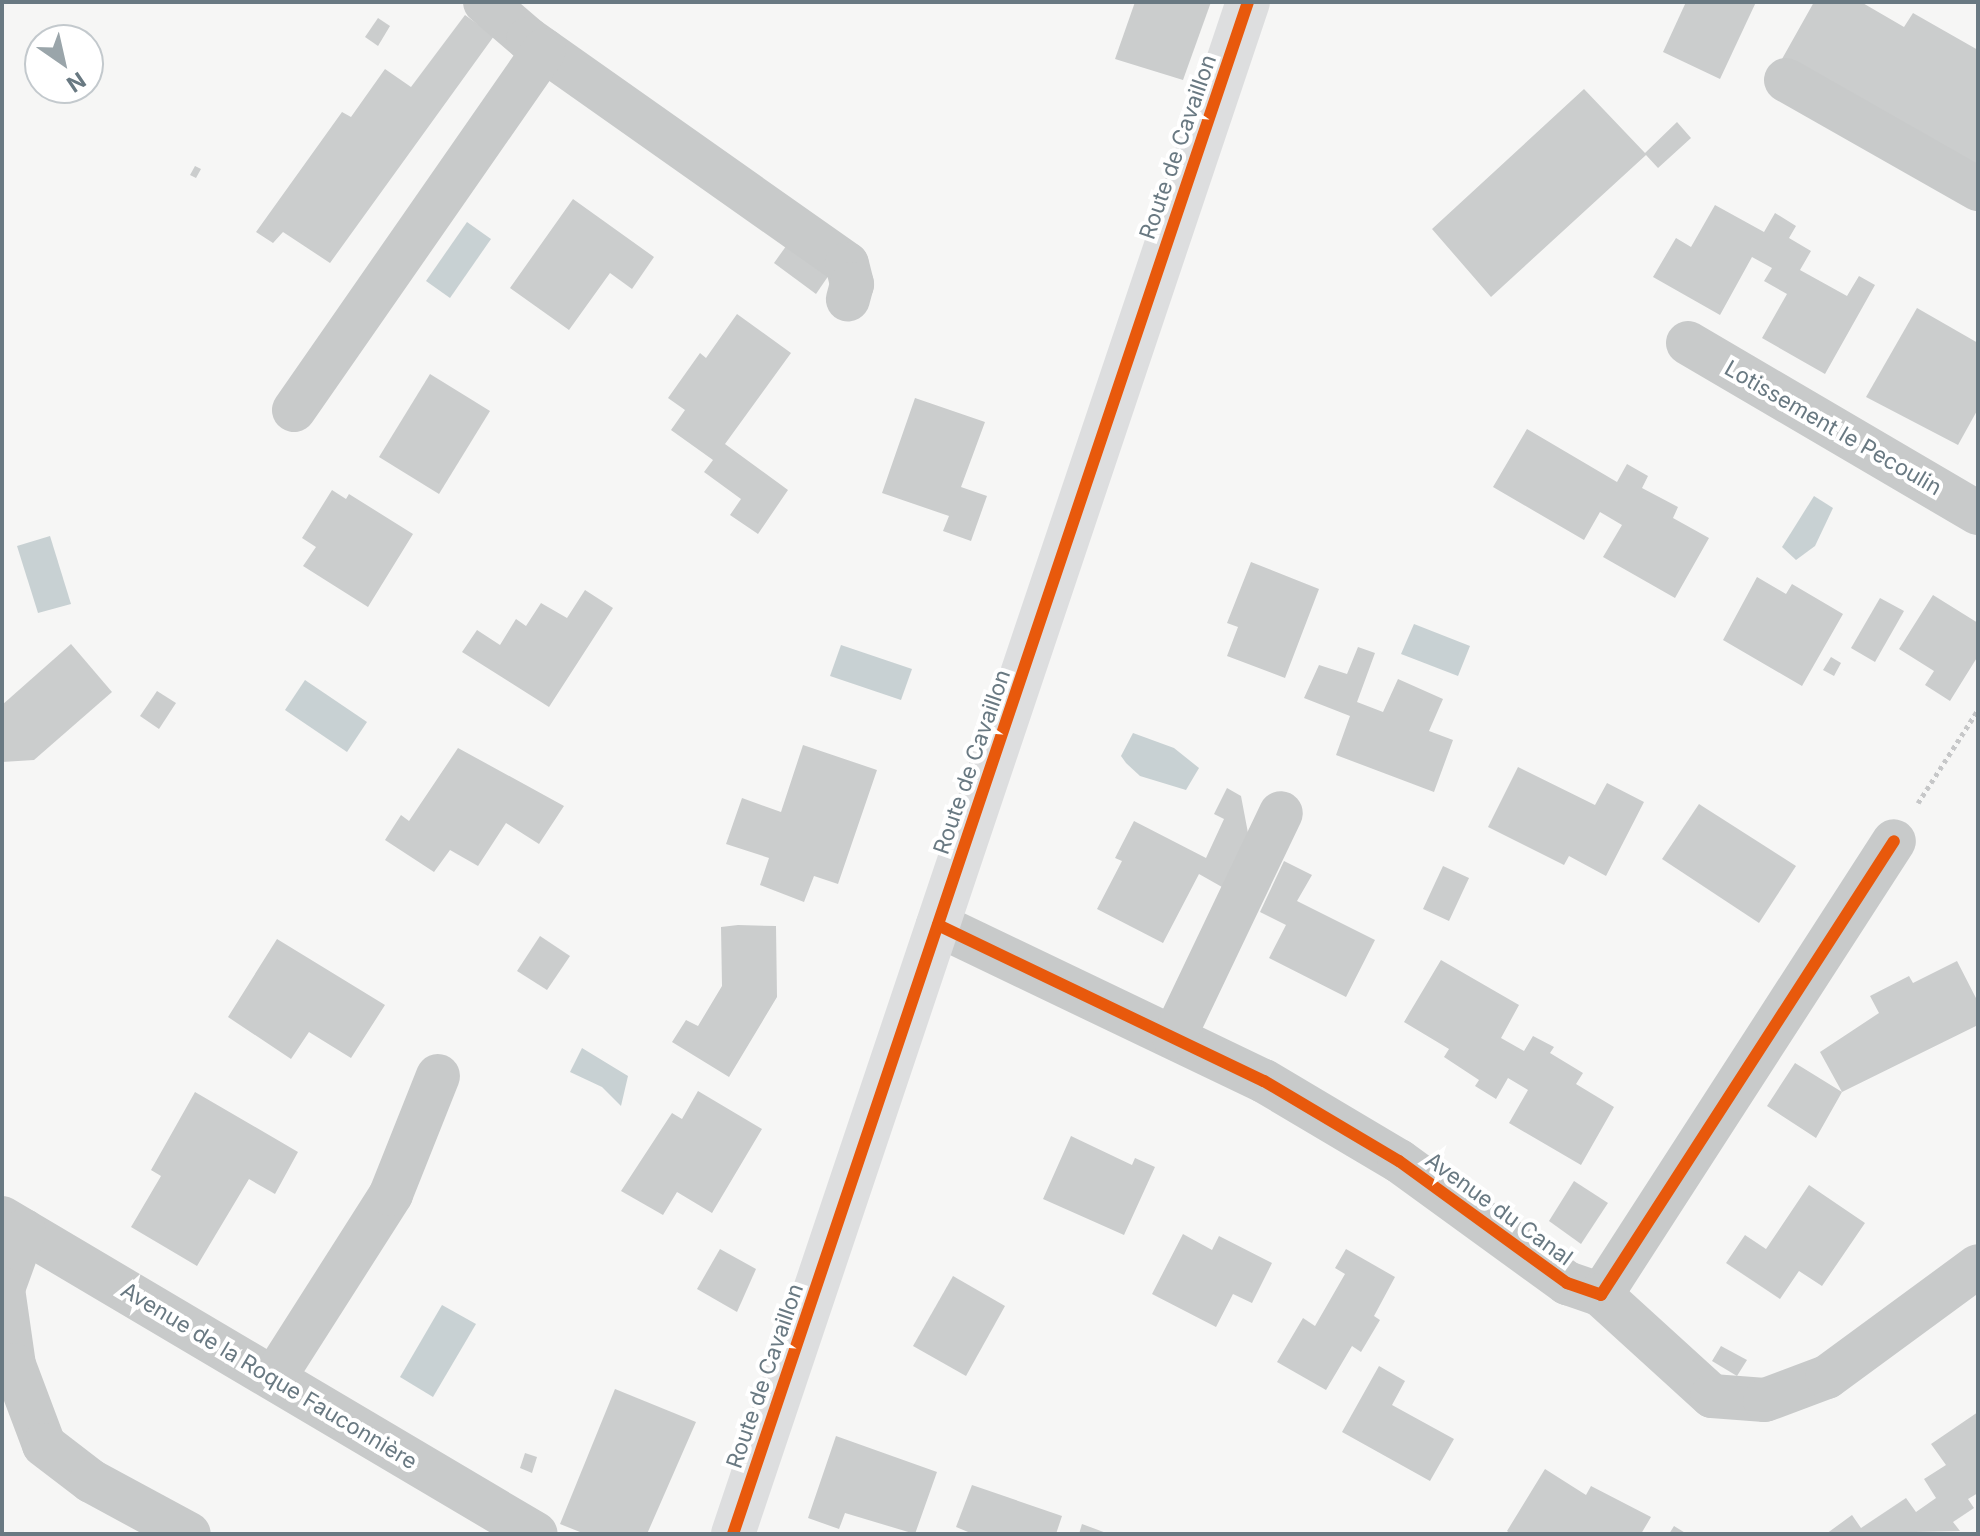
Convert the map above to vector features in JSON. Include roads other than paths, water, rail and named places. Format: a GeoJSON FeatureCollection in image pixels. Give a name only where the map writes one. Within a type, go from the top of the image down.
{"type":"FeatureCollection","features":[{"type":"Feature","properties":{"kind":"main road","name":"Route de Cavaillon"},"geometry":{"type":"LineString","coordinates":[[733,1534],[1248,2]]}},
{"type":"Feature","properties":{"kind":"street"},"geometry":{"type":"LineString","coordinates":[[485,2],[544,50],[847,264],[852,284],[848,299]]}},
{"type":"Feature","properties":{"kind":"street"},"geometry":{"type":"LineString","coordinates":[[294,410],[544,50]]}},
{"type":"Feature","properties":{"kind":"street"},"geometry":{"type":"LineString","coordinates":[[1786,80],[1978,189]]}},
{"type":"Feature","properties":{"kind":"street","name":"Lotissement le Pecoulin"},"geometry":{"type":"LineString","coordinates":[[1688,343],[1978,513]]}},
{"type":"Feature","properties":{"kind":"street"},"geometry":{"type":"LineString","coordinates":[[1174,1037],[1281,813]]}},
{"type":"Feature","properties":{"kind":"street"},"geometry":{"type":"LineString","coordinates":[[1894,841],[1601,1295],[1712,1396],[1765,1400],[1827,1377],[1978,1266]]}},
{"type":"Feature","properties":{"kind":"street","name":"Avenue du Canal"},"geometry":{"type":"LineString","coordinates":[[938,925],[1264,1081],[1399,1161],[1567,1283],[1601,1295]]}},
{"type":"Feature","properties":{"kind":"street"},"geometry":{"type":"LineString","coordinates":[[274,1378],[391,1194],[438,1076]]}},
{"type":"Feature","properties":{"kind":"street"},"geometry":{"type":"LineString","coordinates":[[13,1224],[3,1289],[14,1365],[44,1445],[91,1481],[189,1534]]}},
{"type":"Feature","properties":{"kind":"street","name":"Avenue de la Roque Fauconnière"},"geometry":{"type":"LineString","coordinates":[[13,1224],[536,1534]]}}]}
